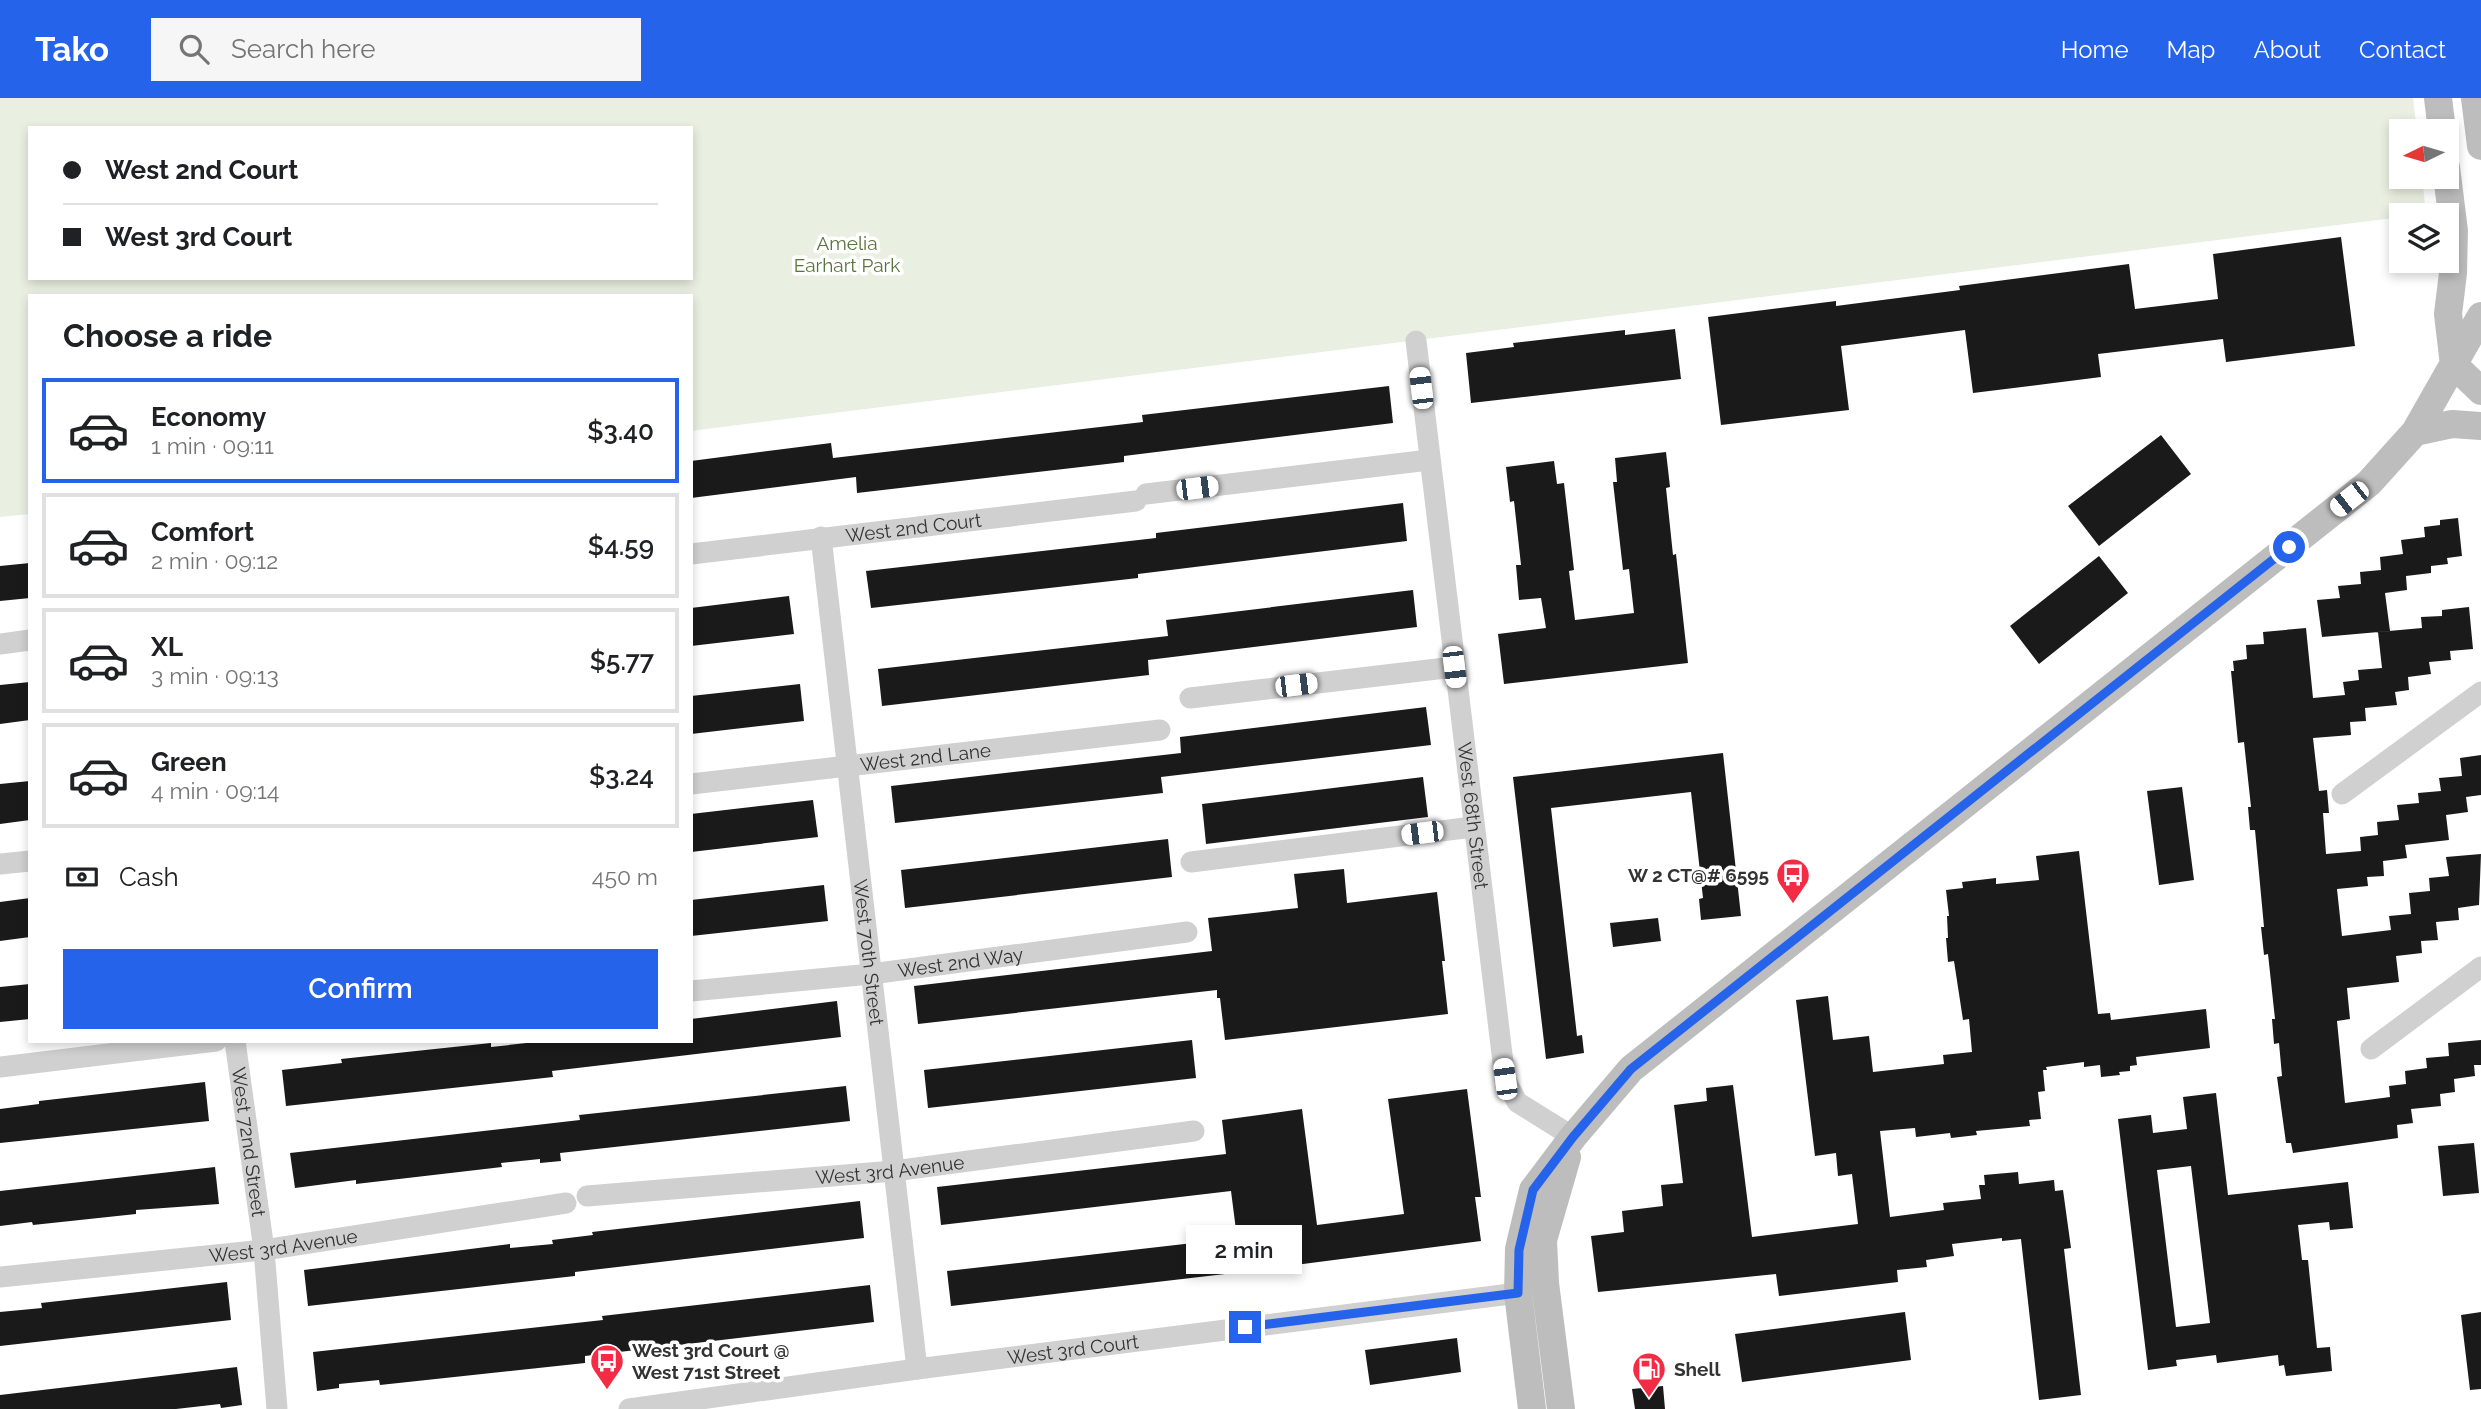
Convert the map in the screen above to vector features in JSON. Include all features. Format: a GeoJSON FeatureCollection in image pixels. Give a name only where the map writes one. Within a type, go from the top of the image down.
{"type":"FeatureCollection","features":[{"type":"Feature","properties":{"kind":"main road"},"geometry":{"type":"LineString","coordinates":[[2438,98],[2441,119]]}},
{"type":"Feature","properties":{"kind":"main road"},"geometry":{"type":"LineString","coordinates":[[2475,98],[2481,146]]}},
{"type":"Feature","properties":{"kind":"main road"},"geometry":{"type":"LineString","coordinates":[[2449,189],[2454,231],[2454,273],[2448,314],[2454,365],[2481,391]]}},
{"type":"Feature","properties":{"kind":"main road"},"geometry":{"type":"LineString","coordinates":[[1532,1409],[1518,1293],[1519,1250],[1533,1190],[1573,1137],[1631,1069],[2369,483],[2415,432],[2481,316]]}},
{"type":"Feature","properties":{"kind":"main road"},"geometry":{"type":"LineString","coordinates":[[2415,432],[2452,424],[2481,426]]}},
{"type":"Feature","properties":{"kind":"main road"},"geometry":{"type":"LineString","coordinates":[[1561,1409],[1545,1283],[1544,1240],[1573,1137]]}},
{"type":"Feature","properties":{"kind":"street","name":"West 68th Street"},"geometry":{"type":"LineString","coordinates":[[1416,341],[1505,1079],[1517,1102],[1573,1137]]}},
{"type":"Feature","properties":{"kind":"street","name":"West 2nd Court"},"geometry":{"type":"LineString","coordinates":[[693,554],[1429,460]]}},
{"type":"Feature","properties":{"kind":"street","name":"West 70th Street"},"geometry":{"type":"LineString","coordinates":[[821,537],[917,1369]]}},
{"type":"Feature","properties":{"kind":"street"},"geometry":{"type":"LineString","coordinates":[[0,644],[28,640]]}},
{"type":"Feature","properties":{"kind":"street"},"geometry":{"type":"LineString","coordinates":[[1190,698],[1454,667]]}},
{"type":"Feature","properties":{"kind":"street"},"geometry":{"type":"LineString","coordinates":[[2342,794],[2481,692]]}},
{"type":"Feature","properties":{"kind":"street","name":"West 2nd Lane"},"geometry":{"type":"LineString","coordinates":[[693,783],[1160,730]]}},
{"type":"Feature","properties":{"kind":"street"},"geometry":{"type":"LineString","coordinates":[[1192,862],[1473,827]]}},
{"type":"Feature","properties":{"kind":"street"},"geometry":{"type":"LineString","coordinates":[[0,864],[28,861]]}},
{"type":"Feature","properties":{"kind":"street","name":"West 2nd Way"},"geometry":{"type":"LineString","coordinates":[[693,991],[871,974],[1187,932]]}},
{"type":"Feature","properties":{"kind":"street"},"geometry":{"type":"LineString","coordinates":[[2371,1049],[2481,967]]}},
{"type":"Feature","properties":{"kind":"street"},"geometry":{"type":"LineString","coordinates":[[0,1067],[199,1043]]}},
{"type":"Feature","properties":{"kind":"street","name":"West 72nd Street"},"geometry":{"type":"LineString","coordinates":[[235,1043],[264,1250],[277,1409]]}},
{"type":"Feature","properties":{"kind":"street","name":"West 3rd Avenue"},"geometry":{"type":"LineString","coordinates":[[587,1196],[894,1171],[1194,1131]]}},
{"type":"Feature","properties":{"kind":"street","name":"West 3rd Avenue"},"geometry":{"type":"LineString","coordinates":[[0,1277],[264,1250],[566,1203]]}},
{"type":"Feature","properties":{"kind":"street","name":"West 3rd Court"},"geometry":{"type":"LineString","coordinates":[[641,1408],[917,1369],[1518,1293]]}},
{"type":"Feature","properties":{"kind":"green space","name":"Amelia Earhart Park"},"geometry":{"type":"Polygon","coordinates":[[[0,98],[2413,98],[2416,119],[2389,119],[2389,189],[2423,189],[2425,203],[2389,203],[2389,219],[693,431],[693,294],[28,294],[28,514],[0,517],[0,98]]]}},
{"type":"Feature","properties":{"kind":"building"},"geometry":{"type":"Polygon","coordinates":[[[2341,237],[2355,346],[2226,362],[2223,339],[2098,354],[2101,377],[1973,393],[1965,330],[1841,346],[1849,410],[1721,425],[1708,317],[1836,301],[1836,306],[1960,290],[1959,286],[2129,264],[2135,309],[2218,299],[2213,254],[2341,237]]]}},
{"type":"Feature","properties":{"kind":"building"},"geometry":{"type":"Polygon","coordinates":[[[1675,329],[1681,379],[1471,403],[1466,353],[1514,347],[1513,343],[1625,330],[1625,335],[1675,329]]]}},
{"type":"Feature","properties":{"kind":"building"},"geometry":{"type":"Polygon","coordinates":[[[1389,386],[1393,423],[1124,456],[1124,462],[857,493],[856,477],[693,498],[693,461],[831,443],[833,458],[1143,422],[1142,415],[1389,386]]]}},
{"type":"Feature","properties":{"kind":"building"},"geometry":{"type":"Polygon","coordinates":[[[2161,435],[2191,474],[2099,546],[2068,506],[2161,435]]]}},
{"type":"Feature","properties":{"kind":"building"},"geometry":{"type":"Polygon","coordinates":[[[1666,452],[1670,487],[1666,488],[1688,663],[1504,684],[1498,634],[1546,628],[1541,598],[1519,600],[1516,565],[1521,565],[1514,501],[1510,502],[1506,467],[1554,461],[1557,484],[1564,483],[1574,570],[1569,571],[1575,620],[1634,613],[1629,569],[1623,570],[1613,482],[1617,482],[1615,458],[1666,452]]]}},
{"type":"Feature","properties":{"kind":"building"},"geometry":{"type":"Polygon","coordinates":[[[1403,503],[1407,541],[1138,574],[1138,578],[871,608],[866,571],[1156,538],[1156,533],[1403,503]]]}},
{"type":"Feature","properties":{"kind":"building"},"geometry":{"type":"Polygon","coordinates":[[[2458,518],[2462,556],[2447,558],[2448,564],[2431,566],[2431,573],[2406,576],[2407,590],[2385,593],[2390,631],[2322,637],[2317,600],[2340,598],[2338,586],[2361,584],[2360,572],[2381,570],[2380,557],[2403,554],[2401,540],[2425,537],[2424,527],[2440,525],[2440,520],[2458,518]]]}},
{"type":"Feature","properties":{"kind":"building"},"geometry":{"type":"Polygon","coordinates":[[[2099,556],[2128,593],[2039,664],[2010,626],[2099,556]]]}},
{"type":"Feature","properties":{"kind":"building"},"geometry":{"type":"Polygon","coordinates":[[[28,563],[28,598],[0,601],[0,566],[28,563]]]}},
{"type":"Feature","properties":{"kind":"building"},"geometry":{"type":"Polygon","coordinates":[[[1413,590],[1417,627],[1148,660],[1149,675],[882,706],[878,669],[1168,636],[1166,620],[1413,590]]]}},
{"type":"Feature","properties":{"kind":"building"},"geometry":{"type":"Polygon","coordinates":[[[789,596],[794,634],[693,646],[693,608],[789,596]]]}},
{"type":"Feature","properties":{"kind":"building"},"geometry":{"type":"Polygon","coordinates":[[[2469,607],[2473,649],[2450,651],[2451,660],[2429,662],[2431,674],[2408,677],[2409,690],[2395,692],[2397,705],[2365,708],[2366,721],[2350,722],[2351,735],[2313,738],[2319,791],[2327,790],[2329,813],[2323,813],[2326,854],[2361,851],[2360,837],[2378,835],[2377,822],[2399,820],[2397,805],[2419,803],[2418,793],[2441,791],[2439,778],[2462,776],[2460,758],[2481,755],[2481,795],[2466,797],[2468,812],[2446,815],[2449,840],[2405,845],[2407,858],[2383,861],[2384,876],[2367,877],[2368,886],[2337,889],[2342,936],[2391,930],[2389,916],[2411,914],[2409,893],[2430,891],[2429,878],[2449,876],[2446,857],[2481,854],[2479,905],[2458,908],[2459,920],[2436,922],[2438,940],[2421,941],[2422,953],[2396,956],[2399,982],[2347,988],[2350,1019],[2337,1021],[2345,1103],[2390,1097],[2389,1086],[2406,1084],[2405,1071],[2427,1068],[2426,1058],[2449,1056],[2448,1043],[2481,1040],[2481,1065],[2474,1065],[2475,1076],[2454,1079],[2455,1092],[2440,1094],[2441,1106],[2411,1109],[2413,1123],[2397,1125],[2398,1138],[2293,1153],[2291,1143],[2286,1143],[2277,1077],[2282,1076],[2279,1043],[2274,1044],[2272,1019],[2275,1019],[2268,954],[2264,955],[2261,927],[2264,927],[2255,830],[2250,830],[2248,807],[2251,807],[2244,742],[2238,743],[2231,671],[2234,671],[2233,661],[2247,659],[2246,645],[2264,644],[2263,632],[2306,628],[2313,698],[2345,695],[2343,682],[2359,680],[2358,670],[2382,668],[2378,632],[2422,628],[2421,617],[2442,616],[2442,610],[2469,607]]]}},
{"type":"Feature","properties":{"kind":"building"},"geometry":{"type":"Polygon","coordinates":[[[28,682],[28,720],[0,724],[0,685],[28,682]]]}},
{"type":"Feature","properties":{"kind":"building"},"geometry":{"type":"Polygon","coordinates":[[[800,684],[804,721],[693,734],[693,696],[800,684]]]}},
{"type":"Feature","properties":{"kind":"building"},"geometry":{"type":"Polygon","coordinates":[[[1426,707],[1431,745],[1161,777],[1163,793],[895,823],[891,786],[1181,753],[1180,737],[1426,707]]]}},
{"type":"Feature","properties":{"kind":"building"},"geometry":{"type":"Polygon","coordinates":[[[1723,753],[1741,916],[1701,920],[1699,899],[1703,898],[1691,792],[1551,808],[1577,1036],[1582,1035],[1584,1053],[1546,1059],[1513,777],[1723,753]]]}},
{"type":"Feature","properties":{"kind":"building"},"geometry":{"type":"Polygon","coordinates":[[[1423,777],[1428,817],[1206,844],[1202,804],[1423,777]]]}},
{"type":"Feature","properties":{"kind":"building"},"geometry":{"type":"Polygon","coordinates":[[[28,781],[28,820],[0,824],[0,784],[28,781]]]}},
{"type":"Feature","properties":{"kind":"building"},"geometry":{"type":"Polygon","coordinates":[[[2182,787],[2194,880],[2159,885],[2147,791],[2182,787]]]}},
{"type":"Feature","properties":{"kind":"building"},"geometry":{"type":"Polygon","coordinates":[[[813,800],[818,837],[693,852],[693,814],[813,800]]]}},
{"type":"Feature","properties":{"kind":"building"},"geometry":{"type":"Polygon","coordinates":[[[1168,839],[1172,877],[905,908],[901,870],[1168,839]]]}},
{"type":"Feature","properties":{"kind":"building"},"geometry":{"type":"Polygon","coordinates":[[[2079,851],[2098,1014],[2110,1013],[2111,1020],[2206,1009],[2210,1048],[2136,1057],[2137,1065],[2130,1066],[2130,1071],[2119,1072],[2120,1075],[2101,1077],[2100,1065],[2084,1067],[2084,1062],[2046,1067],[2047,1070],[2043,1070],[2045,1091],[2038,1092],[2041,1119],[2029,1120],[2030,1126],[1976,1131],[1977,1135],[1951,1138],[1950,1133],[1916,1137],[1915,1128],[1880,1131],[1890,1217],[1944,1210],[1943,1203],[1981,1199],[1979,1185],[1985,1185],[1984,1175],[2018,1172],[2019,1184],[2054,1180],[2055,1191],[2063,1190],[2071,1248],[2064,1249],[2081,1395],[2039,1400],[2021,1239],[2002,1241],[2002,1238],[1952,1244],[1954,1256],[1926,1260],[1927,1267],[1897,1270],[1898,1282],[1779,1296],[1776,1274],[1598,1292],[1591,1236],[1624,1232],[1622,1211],[1663,1206],[1661,1185],[1683,1183],[1674,1105],[1707,1101],[1706,1088],[1733,1085],[1752,1237],[1858,1224],[1852,1174],[1838,1176],[1836,1153],[1815,1156],[1796,1000],[1828,996],[1833,1040],[1869,1036],[1873,1072],[1944,1064],[1943,1055],[1972,1052],[1969,1019],[1963,1020],[1954,961],[1948,962],[1946,938],[1949,916],[1946,890],[1963,888],[1962,882],[1996,878],[1996,884],[2039,880],[2036,856],[2079,851]]]}},
{"type":"Feature","properties":{"kind":"building"},"geometry":{"type":"Polygon","coordinates":[[[1344,869],[1347,903],[1437,892],[1448,1014],[1225,1040],[1217,990],[918,1024],[914,986],[1212,951],[1208,918],[1298,908],[1294,874],[1344,869]]]}},
{"type":"Feature","properties":{"kind":"building"},"geometry":{"type":"Polygon","coordinates":[[[824,885],[828,921],[693,936],[693,900],[824,885]]]}},
{"type":"Feature","properties":{"kind":"building"},"geometry":{"type":"Polygon","coordinates":[[[28,898],[28,937],[0,941],[0,902],[28,898]]]}},
{"type":"Feature","properties":{"kind":"building"},"geometry":{"type":"Polygon","coordinates":[[[1658,918],[1661,941],[1613,947],[1610,923],[1658,918]]]}},
{"type":"Feature","properties":{"kind":"building"},"geometry":{"type":"Polygon","coordinates":[[[28,984],[28,1019],[0,1022],[0,987],[28,984]]]}},
{"type":"Feature","properties":{"kind":"building"},"geometry":{"type":"Polygon","coordinates":[[[837,1001],[841,1037],[552,1071],[553,1077],[286,1106],[282,1070],[342,1063],[341,1059],[491,1043],[491,1047],[527,1043],[693,1043],[693,1019],[837,1001]]]}},
{"type":"Feature","properties":{"kind":"building"},"geometry":{"type":"Polygon","coordinates":[[[1192,1040],[1196,1078],[928,1108],[924,1070],[1192,1040]]]}},
{"type":"Feature","properties":{"kind":"building"},"geometry":{"type":"Polygon","coordinates":[[[205,1082],[209,1121],[0,1143],[0,1109],[39,1104],[39,1101],[205,1082]]]}},
{"type":"Feature","properties":{"kind":"building"},"geometry":{"type":"Polygon","coordinates":[[[846,1086],[850,1121],[560,1153],[561,1161],[540,1163],[540,1159],[501,1163],[502,1167],[356,1184],[356,1180],[295,1188],[290,1153],[580,1120],[579,1115],[846,1086]]]}},
{"type":"Feature","properties":{"kind":"building"},"geometry":{"type":"Polygon","coordinates":[[[1467,1089],[1481,1197],[1475,1197],[1481,1241],[951,1306],[947,1271],[1237,1238],[1231,1191],[941,1225],[937,1187],[1226,1154],[1222,1120],[1302,1109],[1317,1225],[1404,1214],[1388,1099],[1467,1089]]]}},
{"type":"Feature","properties":{"kind":"building"},"geometry":{"type":"Polygon","coordinates":[[[2216,1093],[2228,1195],[2348,1182],[2353,1228],[2330,1230],[2329,1222],[2298,1225],[2302,1260],[2308,1260],[2317,1348],[2330,1347],[2332,1371],[2286,1376],[2284,1365],[2279,1366],[2278,1355],[2217,1363],[2216,1355],[2176,1360],[2177,1366],[2148,1370],[2118,1119],[2151,1115],[2153,1133],[2187,1129],[2183,1097],[2216,1093]],[[2191,1166],[2157,1170],[2176,1327],[2210,1323],[2191,1166]]]}},
{"type":"Feature","properties":{"kind":"building"},"geometry":{"type":"Polygon","coordinates":[[[2474,1143],[2479,1193],[2443,1196],[2438,1146],[2474,1143]]]}},
{"type":"Feature","properties":{"kind":"building"},"geometry":{"type":"Polygon","coordinates":[[[215,1167],[219,1204],[136,1210],[136,1214],[0,1226],[0,1191],[215,1167]]]}},
{"type":"Feature","properties":{"kind":"building"},"geometry":{"type":"Polygon","coordinates":[[[860,1201],[864,1238],[575,1272],[575,1276],[308,1306],[304,1270],[510,1244],[510,1248],[553,1244],[552,1240],[593,1235],[592,1232],[860,1201]]]}},
{"type":"Feature","properties":{"kind":"building"},"geometry":{"type":"Polygon","coordinates":[[[227,1282],[231,1320],[0,1346],[0,1312],[42,1308],[41,1303],[227,1282]]]}},
{"type":"Feature","properties":{"kind":"building"},"geometry":{"type":"Polygon","coordinates":[[[870,1285],[874,1322],[585,1356],[585,1363],[380,1385],[379,1380],[339,1384],[339,1388],[317,1391],[313,1352],[603,1320],[602,1316],[870,1285]]]}},
{"type":"Feature","properties":{"kind":"building"},"geometry":{"type":"Polygon","coordinates":[[[1905,1312],[1911,1360],[1742,1382],[1735,1334],[1905,1312]]]}},
{"type":"Feature","properties":{"kind":"building"},"geometry":{"type":"Polygon","coordinates":[[[2481,1312],[2481,1389],[2470,1390],[2461,1315],[2481,1312]]]}},
{"type":"Feature","properties":{"kind":"building"},"geometry":{"type":"Polygon","coordinates":[[[1457,1338],[1461,1372],[1370,1385],[1365,1350],[1457,1338]]]}},
{"type":"Feature","properties":{"kind":"building"},"geometry":{"type":"Polygon","coordinates":[[[237,1367],[242,1405],[221,1408],[220,1404],[176,1409],[0,1409],[0,1395],[237,1367]]]}},
{"type":"Feature","properties":{"kind":"building","name":"Shell"},"geometry":{"type":"Polygon","coordinates":[[[1663,1386],[1665,1409],[1635,1409],[1632,1389],[1663,1386]]]}},
{"type":"Feature","properties":{"kind":"place","name":"W 2 CT@# 6595"},"geometry":{"type":"Point","coordinates":[1793,905]}},
{"type":"Feature","properties":{"kind":"place","name":"West 3rd Court @ West 71st Street"},"geometry":{"type":"Point","coordinates":[607,1391]}},
{"type":"Feature","properties":{"kind":"place","name":"Shell"},"geometry":{"type":"Point","coordinates":[1649,1399]}},
{"type":"Feature","properties":{"kind":"route"},"geometry":{"type":"LineString","coordinates":[[1245,1327],[1518,1293],[1519,1250],[1533,1190],[1573,1137],[1631,1069],[2289,547]]}}]}
